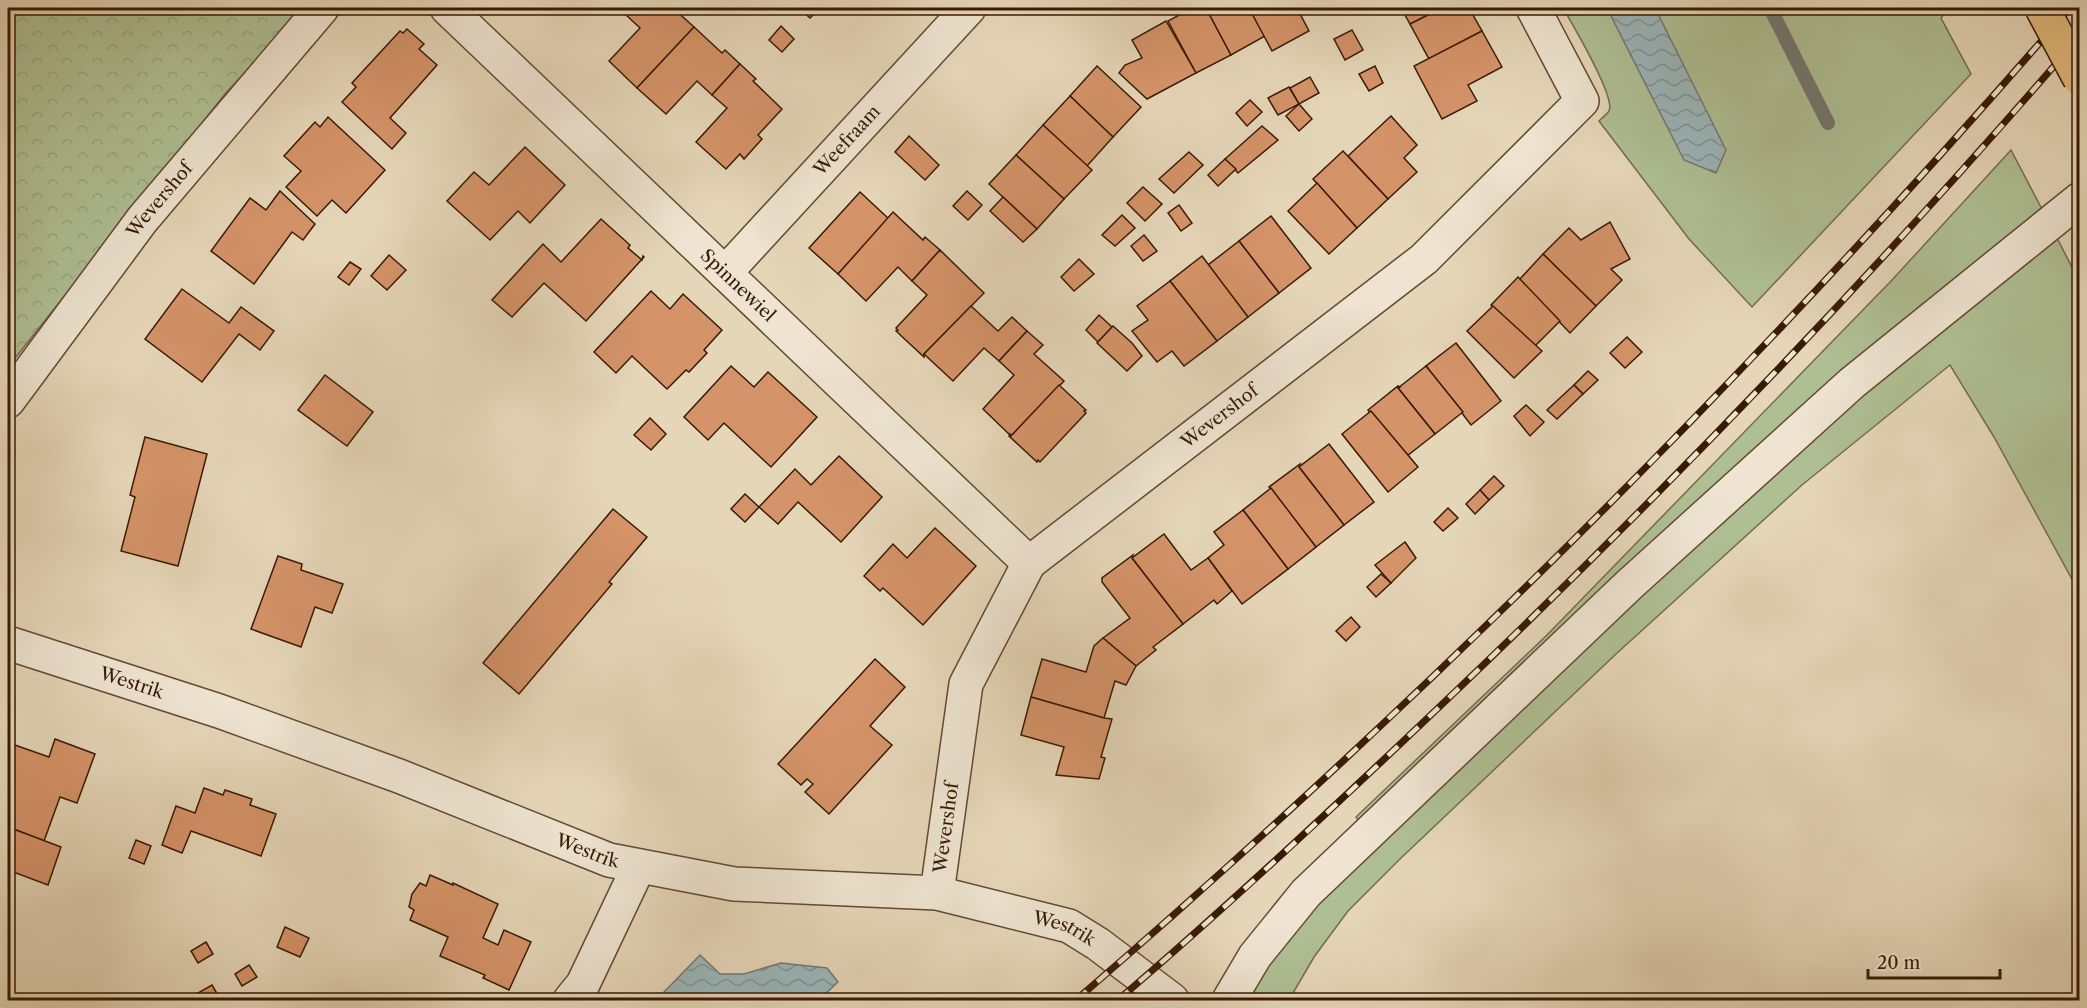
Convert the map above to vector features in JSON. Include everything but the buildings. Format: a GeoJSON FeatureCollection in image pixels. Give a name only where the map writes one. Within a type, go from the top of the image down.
{"type":"FeatureCollection","features":[{"type":"Feature","properties":{"kind":"highway"},"geometry":{"type":"LineString","coordinates":[[2042,8],[2079,79]]}},
{"type":"Feature","properties":{"kind":"street","name":"Wevershof"},"geometry":{"type":"LineString","coordinates":[[8,401],[142,220],[322,8]]}},
{"type":"Feature","properties":{"kind":"street","name":"Spinnewiel"},"geometry":{"type":"LineString","coordinates":[[447,8],[1029,563]]}},
{"type":"Feature","properties":{"kind":"street","name":"Weefraam"},"geometry":{"type":"LineString","coordinates":[[724,273],[969,8]]}},
{"type":"Feature","properties":{"kind":"street","name":"Wevershof"},"geometry":{"type":"LineString","coordinates":[[937,893],[966,684],[1029,563],[1424,259],[1582,101],[1533,8]]}},
{"type":"Feature","properties":{"kind":"street"},"geometry":{"type":"LineString","coordinates":[[1229,1000],[1255,956],[1306,893],[1621,593],[1852,383],[2079,200]]}},
{"type":"Feature","properties":{"kind":"street","name":"Westrik"},"geometry":{"type":"LineString","coordinates":[[8,643],[219,711],[399,776],[609,860],[734,884],[937,893],[1069,926],[1098,944],[1172,1000]]}},
{"type":"Feature","properties":{"kind":"street"},"geometry":{"type":"LineString","coordinates":[[570,1000],[583,984],[639,866]]}},
{"type":"Feature","properties":{"kind":"green space"},"geometry":{"type":"Polygon","coordinates":[[[25,8],[304,8],[225,94],[8,367],[8,37],[11,20],[25,8]]]}},
{"type":"Feature","properties":{"kind":"green space"},"geometry":{"type":"Polygon","coordinates":[[[1563,8],[1949,8],[1941,18],[1971,74],[1752,307],[1689,239],[1599,121],[1609,111],[1606,91],[1592,60],[1563,8]]]}},
{"type":"Feature","properties":{"kind":"green space"},"geometry":{"type":"Polygon","coordinates":[[[2011,150],[2044,213],[1361,823],[1356,817],[1547,635],[1893,279],[2011,150]]]}},
{"type":"Feature","properties":{"kind":"green space"},"geometry":{"type":"Polygon","coordinates":[[[2055,234],[2079,281],[2079,592],[1994,437],[1950,365],[1802,485],[1616,654],[1400,859],[1348,911],[1314,957],[1289,1000],[1250,1000],[1253,984],[1333,883],[1785,457],[2055,234]]]}},
{"type":"Feature","properties":{"kind":"water"},"geometry":{"type":"Polygon","coordinates":[[[1607,8],[1655,8],[1726,150],[1716,173],[1684,160],[1607,8]]]}},
{"type":"Feature","properties":{"kind":"water"},"geometry":{"type":"Polygon","coordinates":[[[700,955],[720,974],[744,974],[781,963],[827,968],[838,982],[819,1000],[669,1000],[663,993],[700,955]]]}},
{"type":"Feature","properties":{"kind":"waterway"},"geometry":{"type":"LineString","coordinates":[[1770,8],[1828,123]]}},
{"type":"Feature","properties":{"kind":"railway"},"geometry":{"type":"LineString","coordinates":[[1076,1000],[1338,766],[1591,522],[1715,397],[1836,269],[2070,8]]}},
{"type":"Feature","properties":{"kind":"railway"},"geometry":{"type":"LineString","coordinates":[[1118,1000],[1331,809],[1618,533],[1853,289],[1930,206],[2080,36]]}}]}
